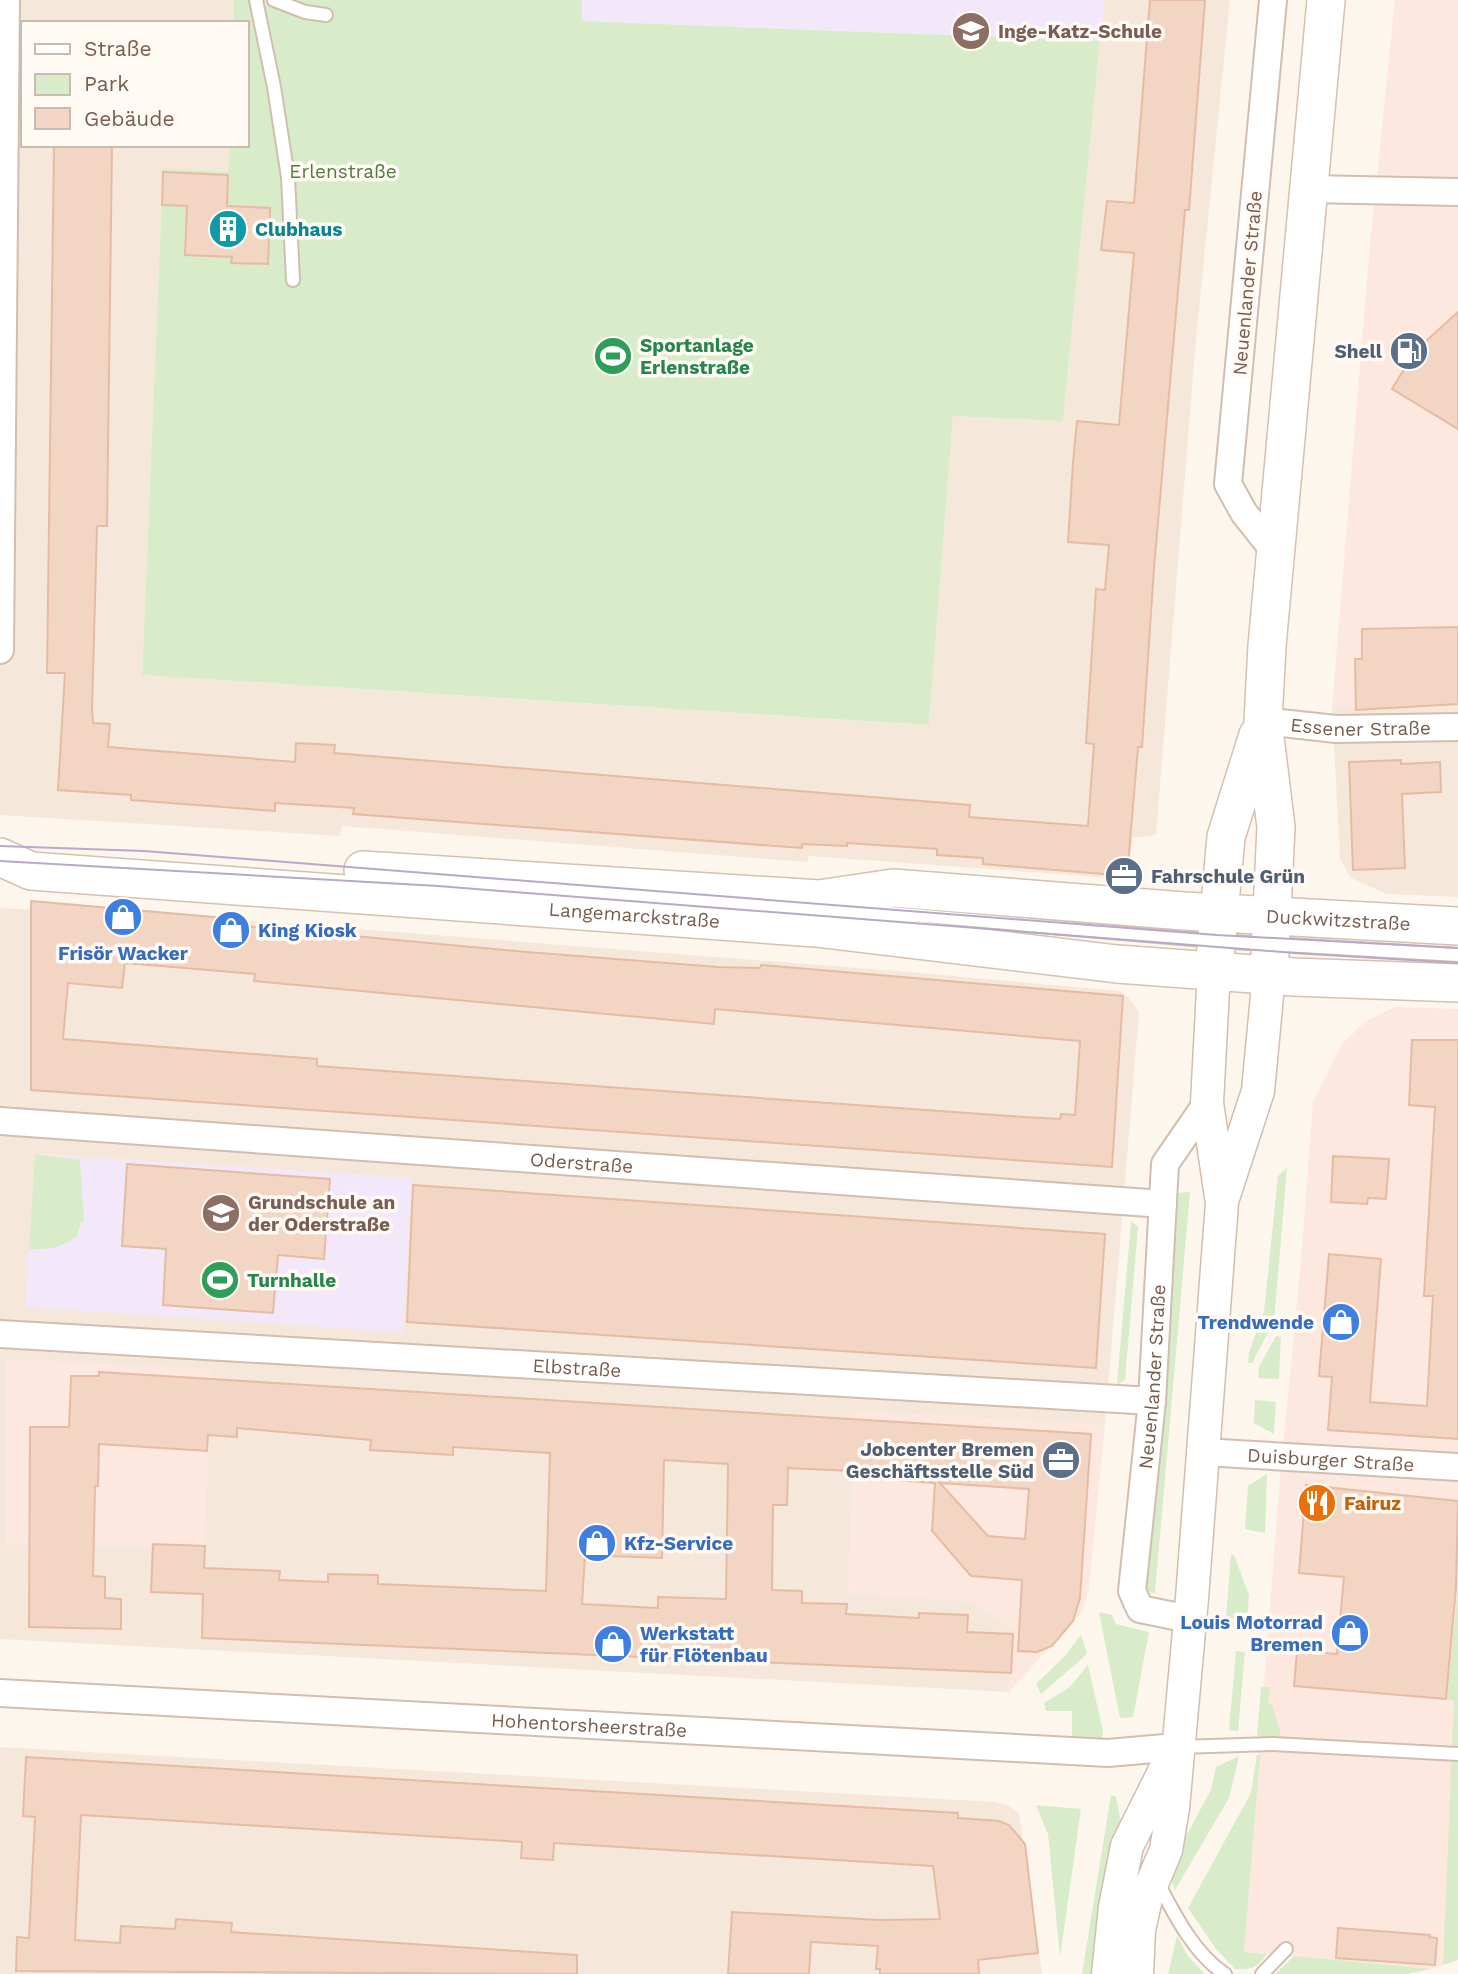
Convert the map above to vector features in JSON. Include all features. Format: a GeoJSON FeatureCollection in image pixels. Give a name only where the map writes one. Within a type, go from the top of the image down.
{"type":"FeatureCollection","features":[{"type":"Feature","properties":{"kind":"main road"},"geometry":{"type":"LineString","coordinates":[[1271,945],[1276,827],[1263,721],[1275,552],[1326,0]]}},
{"type":"Feature","properties":{"kind":"main road"},"geometry":{"type":"LineString","coordinates":[[1216,941],[1226,837],[1263,721]]}},
{"type":"Feature","properties":{"kind":"main road","name":"Langemarckstraße"},"geometry":{"type":"LineString","coordinates":[[0,857],[33,849],[827,913],[1117,964],[1216,941]]}},
{"type":"Feature","properties":{"kind":"main road","name":"Langemarckstraße"},"geometry":{"type":"LineString","coordinates":[[827,913],[893,888],[1216,941],[1271,945]]}},
{"type":"Feature","properties":{"kind":"main road","name":"Duckwitzstraße"},"geometry":{"type":"LineString","coordinates":[[1271,945],[1458,926]]}},
{"type":"Feature","properties":{"kind":"main road","name":"Duckwitzstraße"},"geometry":{"type":"LineString","coordinates":[[1216,941],[1271,945],[1458,983]]}},
{"type":"Feature","properties":{"kind":"street"},"geometry":{"type":"LineString","coordinates":[[0,650],[6,0]]}},
{"type":"Feature","properties":{"kind":"street","name":"Neuenlander Straße"},"geometry":{"type":"LineString","coordinates":[[1273,0],[1228,484],[1244,513],[1275,552]]}},
{"type":"Feature","properties":{"kind":"street"},"geometry":{"type":"LineString","coordinates":[[1308,189],[1458,192]]}},
{"type":"Feature","properties":{"kind":"street","name":"Essener Straße"},"geometry":{"type":"LineString","coordinates":[[1263,721],[1336,729],[1458,727]]}},
{"type":"Feature","properties":{"kind":"street"},"geometry":{"type":"LineString","coordinates":[[1137,1974],[1139,1930],[1168,1840],[1203,1452],[1222,1203],[1208,1103],[1207,1059],[1216,941]]}},
{"type":"Feature","properties":{"kind":"street"},"geometry":{"type":"LineString","coordinates":[[1222,1203],[1258,1091],[1271,945]]}},
{"type":"Feature","properties":{"kind":"street","name":"Neuenlander Straße"},"geometry":{"type":"LineString","coordinates":[[1189,1619],[1140,1609],[1132,1591],[1152,1401],[1165,1164],[1208,1103]]}},
{"type":"Feature","properties":{"kind":"street","name":"Oderstraße"},"geometry":{"type":"LineString","coordinates":[[0,1121],[1163,1204]]}},
{"type":"Feature","properties":{"kind":"street","name":"Elbstraße"},"geometry":{"type":"LineString","coordinates":[[0,1334],[1152,1401]]}},
{"type":"Feature","properties":{"kind":"street","name":"Duisburger Straße"},"geometry":{"type":"LineString","coordinates":[[1203,1452],[1458,1467]]}},
{"type":"Feature","properties":{"kind":"street","name":"Hohentorsheerstraße"},"geometry":{"type":"LineString","coordinates":[[0,1693],[1108,1753],[1176,1747]]}},
{"type":"Feature","properties":{"kind":"street"},"geometry":{"type":"LineString","coordinates":[[1108,1974],[1115,1907],[1127,1846],[1176,1747]]}},
{"type":"Feature","properties":{"kind":"lane"},"geometry":{"type":"LineString","coordinates":[[256,0],[288,177],[293,280]]}},
{"type":"Feature","properties":{"kind":"lane"},"geometry":{"type":"LineString","coordinates":[[274,0],[305,12],[326,15]]}},
{"type":"Feature","properties":{"kind":"lane"},"geometry":{"type":"LineString","coordinates":[[1271,945],[1458,955]]}},
{"type":"Feature","properties":{"kind":"lane"},"geometry":{"type":"LineString","coordinates":[[1176,1747],[1273,1744],[1458,1755]]}},
{"type":"Feature","properties":{"kind":"lane"},"geometry":{"type":"LineString","coordinates":[[1155,1877],[1174,1914],[1213,1966],[1225,1974]]}},
{"type":"Feature","properties":{"kind":"lane"},"geometry":{"type":"LineString","coordinates":[[1262,1974],[1286,1949]]}},
{"type":"Feature","properties":{"kind":"shaded area"},"geometry":{"type":"Polygon","coordinates":[[[0,0],[234,0],[234,21],[21,21],[21,147],[230,147],[229,172],[163,170],[142,675],[929,725],[953,416],[1063,420],[1104,0],[1230,0],[1196,340],[1156,835],[1133,838],[1127,879],[809,856],[807,862],[342,826],[340,836],[0,815],[0,0]]]}},
{"type":"Feature","properties":{"kind":"shaded area","name":"Inge-Katz-Schule"},"geometry":{"type":"Polygon","coordinates":[[[582,0],[1104,0],[1100,41],[581,21],[582,0]]]}},
{"type":"Feature","properties":{"kind":"shaded area"},"geometry":{"type":"Polygon","coordinates":[[[1395,0],[1458,0],[1458,708],[1332,707],[1370,244],[1395,0]]]}},
{"type":"Feature","properties":{"kind":"shaded area"},"geometry":{"type":"Polygon","coordinates":[[[1332,707],[1458,708],[1458,897],[1387,894],[1351,878],[1340,859],[1332,707]]]}},
{"type":"Feature","properties":{"kind":"shaded area"},"geometry":{"type":"Polygon","coordinates":[[[0,908],[256,921],[1120,991],[1139,1012],[1105,1425],[856,1411],[848,1593],[970,1601],[1016,1631],[1009,1692],[0,1639],[0,908]],[[36,1154],[26,1307],[412,1178],[36,1154]]]}},
{"type":"Feature","properties":{"kind":"shaded area"},"geometry":{"type":"Polygon","coordinates":[[[1395,1007],[1458,1009],[1458,1938],[1443,1965],[1431,1969],[1243,1952],[1313,1102],[1341,1045],[1365,1022],[1395,1007]]]}},
{"type":"Feature","properties":{"kind":"shaded area","name":"Grundschule an der Oderstraße"},"geometry":{"type":"Polygon","coordinates":[[[35,1154],[412,1178],[403,1332],[25,1307],[35,1154]]]}},
{"type":"Feature","properties":{"kind":"shaded area"},"geometry":{"type":"Polygon","coordinates":[[[6,1359],[212,1369],[204,1547],[6,1545],[6,1359]]]}},
{"type":"Feature","properties":{"kind":"shaded area"},"geometry":{"type":"Polygon","coordinates":[[[856,1411],[1105,1425],[1089,1589],[1082,1612],[1009,1692],[1016,1631],[970,1601],[848,1594],[856,1411]]]}},
{"type":"Feature","properties":{"kind":"shaded area"},"geometry":{"type":"Polygon","coordinates":[[[0,1747],[995,1802],[1009,1806],[1019,1814],[1042,1974],[0,1974],[0,1747]]]}},
{"type":"Feature","properties":{"kind":"green space","name":"Sportanlage Erlenstraße"},"geometry":{"type":"Polygon","coordinates":[[[234,0],[582,0],[582,21],[1100,41],[1063,421],[953,416],[929,725],[142,675],[163,169],[228,172],[230,147],[248,147],[248,21],[234,21],[234,0]]]}},
{"type":"Feature","properties":{"kind":"green space"},"geometry":{"type":"Polygon","coordinates":[[[35,1154],[80,1160],[84,1222],[81,1222],[77,1236],[60,1246],[29,1249],[35,1154]]]}},
{"type":"Feature","properties":{"kind":"green space"},"geometry":{"type":"Polygon","coordinates":[[[1287,1168],[1274,1321],[1252,1363],[1248,1363],[1249,1352],[1264,1312],[1278,1176],[1287,1168]]]}},
{"type":"Feature","properties":{"kind":"green space"},"geometry":{"type":"Polygon","coordinates":[[[1190,1192],[1155,1593],[1143,1592],[1178,1193],[1190,1192]]]}},
{"type":"Feature","properties":{"kind":"green space"},"geometry":{"type":"Polygon","coordinates":[[[1131,1221],[1138,1227],[1125,1380],[1117,1385],[1131,1221]]]}},
{"type":"Feature","properties":{"kind":"green space"},"geometry":{"type":"Polygon","coordinates":[[[1276,1336],[1281,1337],[1279,1379],[1258,1378],[1259,1367],[1276,1336]]]}},
{"type":"Feature","properties":{"kind":"green space"},"geometry":{"type":"Polygon","coordinates":[[[1255,1400],[1276,1402],[1274,1434],[1254,1423],[1255,1400]]]}},
{"type":"Feature","properties":{"kind":"green space"},"geometry":{"type":"Polygon","coordinates":[[[1267,1474],[1265,1533],[1245,1529],[1248,1486],[1267,1474]]]}},
{"type":"Feature","properties":{"kind":"green space"},"geometry":{"type":"Polygon","coordinates":[[[1231,1554],[1234,1555],[1249,1595],[1247,1628],[1235,1627],[1226,1618],[1231,1554]]]}},
{"type":"Feature","properties":{"kind":"green space"},"geometry":{"type":"Polygon","coordinates":[[[1458,1590],[1458,1960],[1443,1965],[1454,1701],[1447,1699],[1458,1590]]]}},
{"type":"Feature","properties":{"kind":"green space"},"geometry":{"type":"Polygon","coordinates":[[[1099,1612],[1112,1615],[1116,1624],[1149,1632],[1133,1717],[1120,1718],[1099,1612]]]}},
{"type":"Feature","properties":{"kind":"green space"},"geometry":{"type":"Polygon","coordinates":[[[1081,1635],[1087,1654],[1041,1694],[1036,1684],[1063,1658],[1081,1635]]]}},
{"type":"Feature","properties":{"kind":"green space"},"geometry":{"type":"Polygon","coordinates":[[[1236,1651],[1245,1652],[1238,1731],[1229,1730],[1236,1651]]]}},
{"type":"Feature","properties":{"kind":"green space"},"geometry":{"type":"Polygon","coordinates":[[[1088,1665],[1103,1731],[1102,1738],[1072,1737],[1072,1711],[1046,1711],[1044,1703],[1070,1687],[1088,1665]]]}},
{"type":"Feature","properties":{"kind":"green space"},"geometry":{"type":"Polygon","coordinates":[[[1261,1687],[1270,1687],[1268,1703],[1272,1704],[1282,1739],[1257,1736],[1261,1687]]]}},
{"type":"Feature","properties":{"kind":"green space"},"geometry":{"type":"Polygon","coordinates":[[[1257,1755],[1260,1755],[1244,1952],[1267,1954],[1254,1967],[1235,1969],[1216,1949],[1188,1908],[1251,1793],[1257,1755]]]}},
{"type":"Feature","properties":{"kind":"green space"},"geometry":{"type":"Polygon","coordinates":[[[1239,1756],[1229,1798],[1175,1890],[1168,1869],[1211,1790],[1216,1767],[1239,1756]]]}},
{"type":"Feature","properties":{"kind":"green space"},"geometry":{"type":"Polygon","coordinates":[[[1111,1795],[1116,1797],[1121,1822],[1099,1974],[1082,1974],[1111,1795]]]}},
{"type":"Feature","properties":{"kind":"green space"},"geometry":{"type":"Polygon","coordinates":[[[1036,1805],[1081,1809],[1060,1957],[1048,1834],[1036,1805]]]}},
{"type":"Feature","properties":{"kind":"green space"},"geometry":{"type":"Polygon","coordinates":[[[1177,1936],[1188,1956],[1205,1974],[1168,1974],[1177,1936]]]}},
{"type":"Feature","properties":{"kind":"green space"},"geometry":{"type":"Polygon","coordinates":[[[1294,1956],[1431,1969],[1408,1974],[1275,1974],[1294,1956]]]}},
{"type":"Feature","properties":{"kind":"building"},"geometry":{"type":"Polygon","coordinates":[[[1150,0],[1205,0],[1189,210],[1185,210],[1154,568],[1142,747],[1138,747],[1127,876],[983,864],[983,858],[937,855],[937,849],[847,843],[847,846],[802,844],[802,848],[353,814],[354,808],[275,803],[275,811],[131,800],[131,795],[58,790],[65,673],[47,673],[54,147],[112,147],[107,526],[97,526],[92,709],[93,723],[110,724],[108,747],[295,762],[296,743],[335,745],[334,753],[970,805],[969,817],[1088,826],[1094,744],[1086,743],[1096,589],[1105,590],[1109,545],[1068,542],[1073,463],[1077,421],[1119,425],[1134,253],[1101,250],[1107,201],[1134,203],[1150,0]]]}},
{"type":"Feature","properties":{"kind":"building","name":"Clubhaus"},"geometry":{"type":"Polygon","coordinates":[[[163,172],[228,175],[227,206],[270,208],[268,264],[231,263],[232,257],[185,255],[187,206],[162,205],[163,172]]]}},
{"type":"Feature","properties":{"kind":"building"},"geometry":{"type":"Polygon","coordinates":[[[1458,312],[1458,429],[1392,389],[1416,350],[1458,312]]]}},
{"type":"Feature","properties":{"kind":"building"},"geometry":{"type":"Polygon","coordinates":[[[1458,627],[1458,704],[1356,710],[1355,659],[1362,659],[1362,629],[1458,627]]]}},
{"type":"Feature","properties":{"kind":"building"},"geometry":{"type":"Polygon","coordinates":[[[1401,760],[1401,764],[1440,762],[1441,792],[1402,794],[1405,868],[1353,870],[1349,762],[1401,760]]]}},
{"type":"Feature","properties":{"kind":"building"},"geometry":{"type":"Polygon","coordinates":[[[31,901],[247,920],[246,926],[527,952],[718,967],[760,968],[761,965],[1123,996],[1112,1167],[31,1090],[31,901]],[[125,963],[122,988],[68,983],[63,1039],[317,1059],[317,1066],[1009,1116],[1060,1119],[1061,1114],[1075,1115],[1080,1041],[715,1009],[714,1024],[254,981],[255,974],[125,963]]]}},
{"type":"Feature","properties":{"kind":"building"},"geometry":{"type":"Polygon","coordinates":[[[1412,1040],[1458,1040],[1458,1439],[1328,1430],[1332,1377],[1319,1376],[1329,1254],[1381,1259],[1370,1402],[1427,1406],[1433,1296],[1424,1296],[1435,1107],[1409,1105],[1412,1040]]]}},
{"type":"Feature","properties":{"kind":"building"},"geometry":{"type":"Polygon","coordinates":[[[1333,1156],[1389,1159],[1386,1199],[1368,1198],[1367,1204],[1331,1202],[1333,1156]]]}},
{"type":"Feature","properties":{"kind":"building"},"geometry":{"type":"Polygon","coordinates":[[[127,1164],[330,1179],[324,1259],[278,1255],[273,1313],[163,1305],[166,1249],[122,1246],[127,1164]]]}},
{"type":"Feature","properties":{"kind":"building"},"geometry":{"type":"Polygon","coordinates":[[[413,1185],[1105,1234],[1096,1368],[407,1322],[413,1185]]]}},
{"type":"Feature","properties":{"kind":"building"},"geometry":{"type":"Polygon","coordinates":[[[99,1372],[1091,1434],[1080,1598],[1073,1621],[1052,1646],[1037,1652],[1018,1651],[1022,1580],[971,1576],[932,1531],[935,1483],[851,1477],[851,1471],[788,1468],[787,1505],[773,1505],[772,1590],[802,1591],[802,1603],[847,1604],[846,1614],[919,1618],[919,1613],[968,1615],[967,1632],[1013,1634],[1011,1673],[202,1638],[203,1594],[151,1592],[153,1544],[205,1546],[204,1568],[280,1571],[279,1580],[328,1582],[328,1574],[378,1575],[378,1584],[546,1591],[550,1453],[453,1447],[453,1455],[370,1450],[371,1440],[237,1428],[237,1437],[208,1435],[207,1451],[99,1444],[93,1576],[105,1577],[105,1598],[121,1599],[121,1629],[29,1627],[30,1427],[69,1427],[71,1376],[99,1376],[99,1372]],[[664,1460],[662,1558],[585,1555],[582,1604],[658,1608],[658,1597],[726,1599],[728,1464],[664,1460]],[[940,1483],[988,1536],[1025,1539],[1029,1489],[940,1483]]]}},
{"type":"Feature","properties":{"kind":"building"},"geometry":{"type":"Polygon","coordinates":[[[1306,1485],[1458,1501],[1456,1587],[1446,1699],[1294,1686],[1297,1651],[1337,1654],[1344,1577],[1299,1573],[1306,1485]]]}},
{"type":"Feature","properties":{"kind":"building"},"geometry":{"type":"Polygon","coordinates":[[[26,1757],[958,1813],[958,1818],[999,1821],[1009,1825],[1025,1844],[1038,1953],[978,1960],[979,1974],[880,1974],[880,1969],[876,1969],[878,1946],[811,1942],[809,1974],[728,1974],[732,1912],[880,1920],[940,1919],[933,1866],[554,1843],[553,1860],[521,1858],[522,1842],[81,1815],[75,1940],[120,1943],[121,1926],[175,1929],[176,1919],[232,1923],[231,1932],[577,1955],[577,1974],[16,1971],[17,1937],[29,1938],[35,1817],[23,1816],[26,1757]]]}},
{"type":"Feature","properties":{"kind":"building"},"geometry":{"type":"Polygon","coordinates":[[[1338,1928],[1430,1935],[1429,1937],[1437,1938],[1435,1965],[1336,1958],[1338,1928]]]}},
{"type":"Feature","properties":{"kind":"tram line"},"geometry":{"type":"LineString","coordinates":[[0,846],[144,851],[1217,935],[1458,948]]}},
{"type":"Feature","properties":{"kind":"tram line"},"geometry":{"type":"LineString","coordinates":[[0,861],[438,886],[1295,953],[1458,963]]}},
{"type":"Feature","properties":{"kind":"place","name":"Inge-Katz-Schule"},"geometry":{"type":"Point","coordinates":[971,31]}},
{"type":"Feature","properties":{"kind":"place","name":"Clubhaus"},"geometry":{"type":"Point","coordinates":[228,229]}},
{"type":"Feature","properties":{"kind":"place","name":"Shell"},"geometry":{"type":"Point","coordinates":[1409,351]}},
{"type":"Feature","properties":{"kind":"place","name":"Sportanlage Erlenstraße"},"geometry":{"type":"Point","coordinates":[613,356]}},
{"type":"Feature","properties":{"kind":"place","name":"Fahrschule Grün"},"geometry":{"type":"Point","coordinates":[1124,876]}},
{"type":"Feature","properties":{"kind":"place","name":"Frisör Wacker"},"geometry":{"type":"Point","coordinates":[123,917]}},
{"type":"Feature","properties":{"kind":"place","name":"King Kiosk"},"geometry":{"type":"Point","coordinates":[231,930]}},
{"type":"Feature","properties":{"kind":"place","name":"Grundschule an der Oderstraße"},"geometry":{"type":"Point","coordinates":[221,1213]}},
{"type":"Feature","properties":{"kind":"place","name":"Turnhalle"},"geometry":{"type":"Point","coordinates":[220,1280]}},
{"type":"Feature","properties":{"kind":"place","name":"Trendwende"},"geometry":{"type":"Point","coordinates":[1341,1322]}},
{"type":"Feature","properties":{"kind":"place","name":"Jobcenter Bremen Geschäftsstelle Süd"},"geometry":{"type":"Point","coordinates":[1061,1460]}},
{"type":"Feature","properties":{"kind":"place","name":"Fairuz"},"geometry":{"type":"Point","coordinates":[1317,1503]}},
{"type":"Feature","properties":{"kind":"place","name":"Kfz-Service"},"geometry":{"type":"Point","coordinates":[597,1543]}},
{"type":"Feature","properties":{"kind":"place","name":"Louis Motorrad Bremen"},"geometry":{"type":"Point","coordinates":[1350,1633]}},
{"type":"Feature","properties":{"kind":"place","name":"Werkstatt für Flötenbau"},"geometry":{"type":"Point","coordinates":[613,1644]}},
{"type":"Feature","properties":{"kind":"park label","name":"Erlenstraße"},"geometry":{"type":"Point","coordinates":[343,171]}}]}
